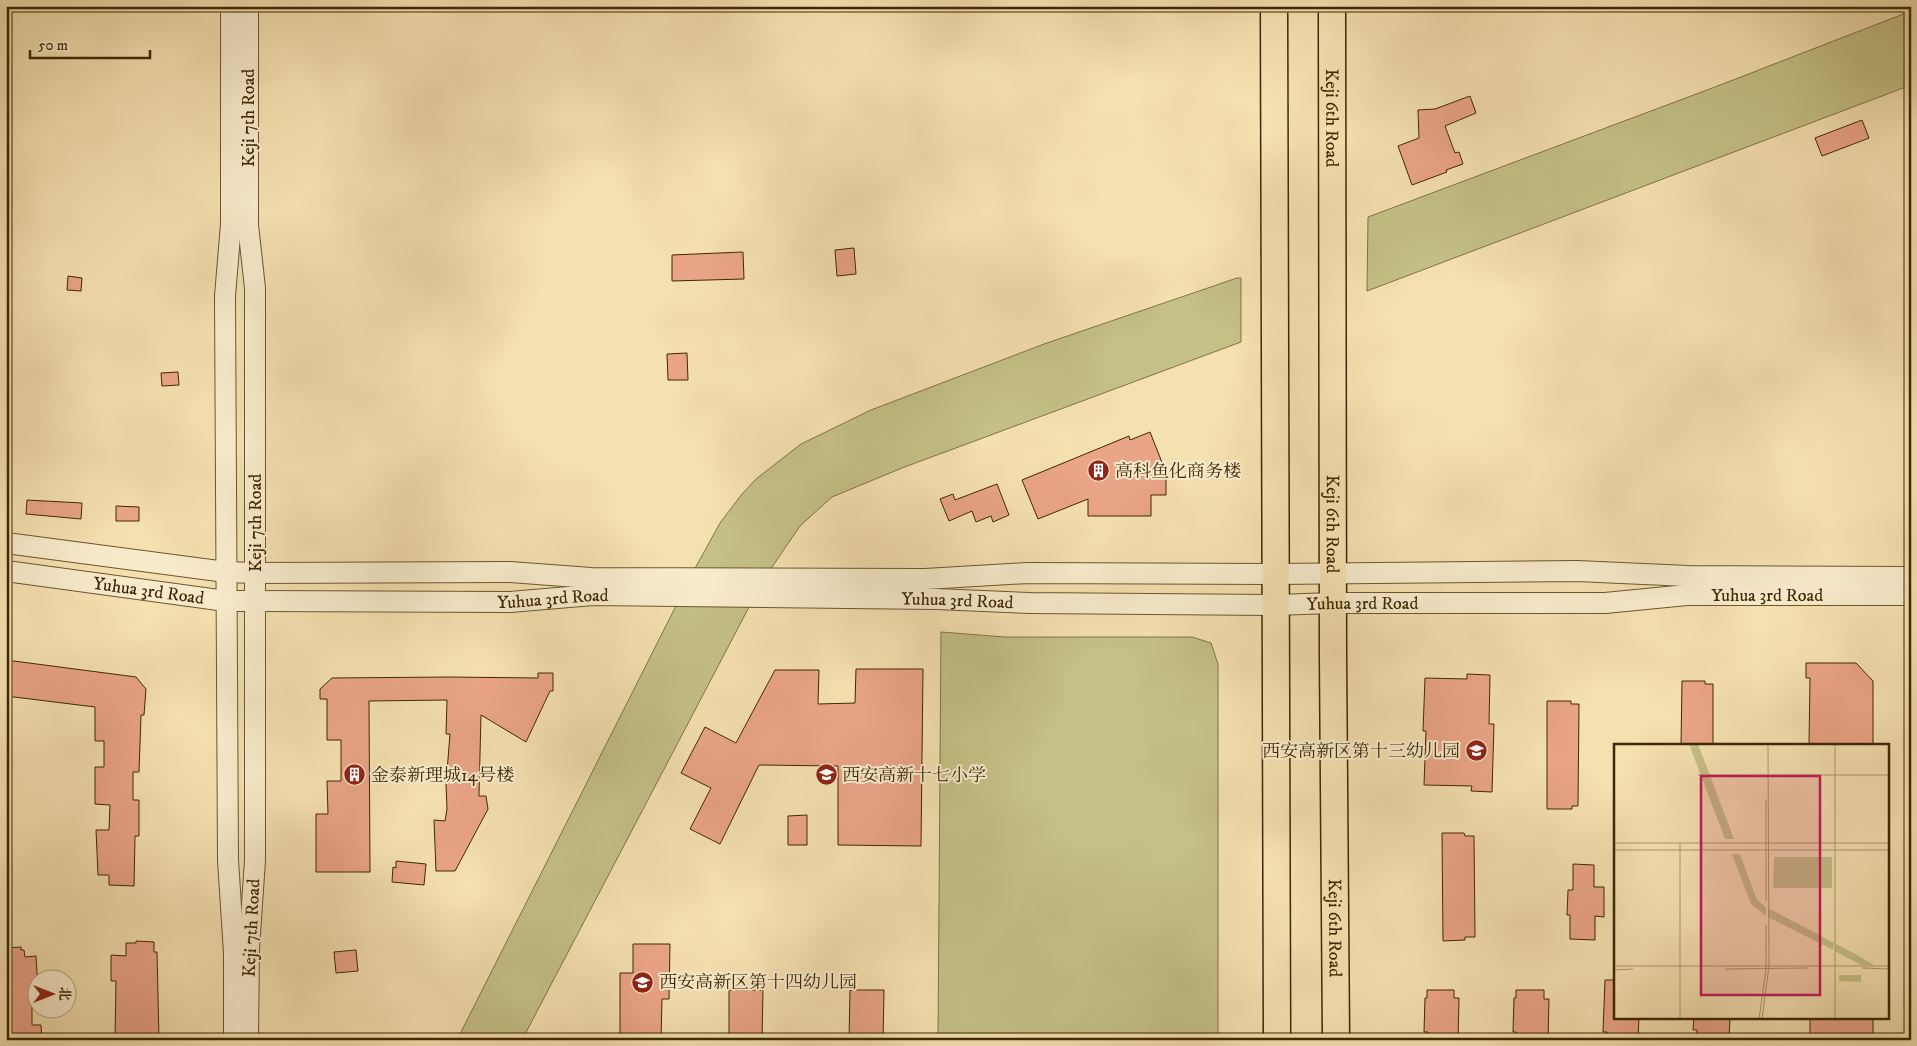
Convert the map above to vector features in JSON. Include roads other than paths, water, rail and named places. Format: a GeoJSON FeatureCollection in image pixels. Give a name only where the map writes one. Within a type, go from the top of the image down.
{"type":"FeatureCollection","features":[{"type":"Feature","properties":{"kind":"main road"},"geometry":{"type":"LineString","coordinates":[[1274,6],[1277,1040]]}},
{"type":"Feature","properties":{"kind":"main road","name":"Keji 6th Road"},"geometry":{"type":"LineString","coordinates":[[1332,6],[1336,1040]]}},
{"type":"Feature","properties":{"kind":"street","name":"Keji 7th Road"},"geometry":{"type":"LineString","coordinates":[[231,6],[231,224],[225,296],[228,860],[234,953],[234,1040]]}},
{"type":"Feature","properties":{"kind":"street","name":"Keji 7th Road"},"geometry":{"type":"LineString","coordinates":[[248,6],[248,225],[255,288],[254,860],[249,949],[248,1040]]}},
{"type":"Feature","properties":{"kind":"street","name":"Yuhua 3rd Road"},"geometry":{"type":"LineString","coordinates":[[6,543],[226,572],[255,573],[510,572],[591,578],[925,579],[1027,572],[1276,574],[1577,571],[1688,576],[1911,577]]}},
{"type":"Feature","properties":{"kind":"street"},"geometry":{"type":"LineString","coordinates":[[159,592],[162,564]]}},
{"type":"Feature","properties":{"kind":"street","name":"Yuhua 3rd Road"},"geometry":{"type":"LineString","coordinates":[[6,571],[159,592],[255,602],[510,602],[593,595],[936,599],[1030,604],[1276,605],[1333,603],[1605,603],[1687,595],[1911,595]]}},
{"type":"Feature","properties":{"kind":"street"},"geometry":{"type":"LineString","coordinates":[[317,572],[317,602]]}},
{"type":"Feature","properties":{"kind":"place","name":"高科鱼化商务楼"},"geometry":{"type":"Point","coordinates":[1099,471]}},
{"type":"Feature","properties":{"kind":"place","name":"西安高新区第十三幼儿园"},"geometry":{"type":"Point","coordinates":[1476,751]}},
{"type":"Feature","properties":{"kind":"place","name":"金泰新理城14号楼"},"geometry":{"type":"Point","coordinates":[355,775]}},
{"type":"Feature","properties":{"kind":"place","name":"西安高新十七小学"},"geometry":{"type":"Point","coordinates":[826,775]}},
{"type":"Feature","properties":{"kind":"place","name":"西安高新区第十四幼儿园"},"geometry":{"type":"Point","coordinates":[643,982]}}]}
